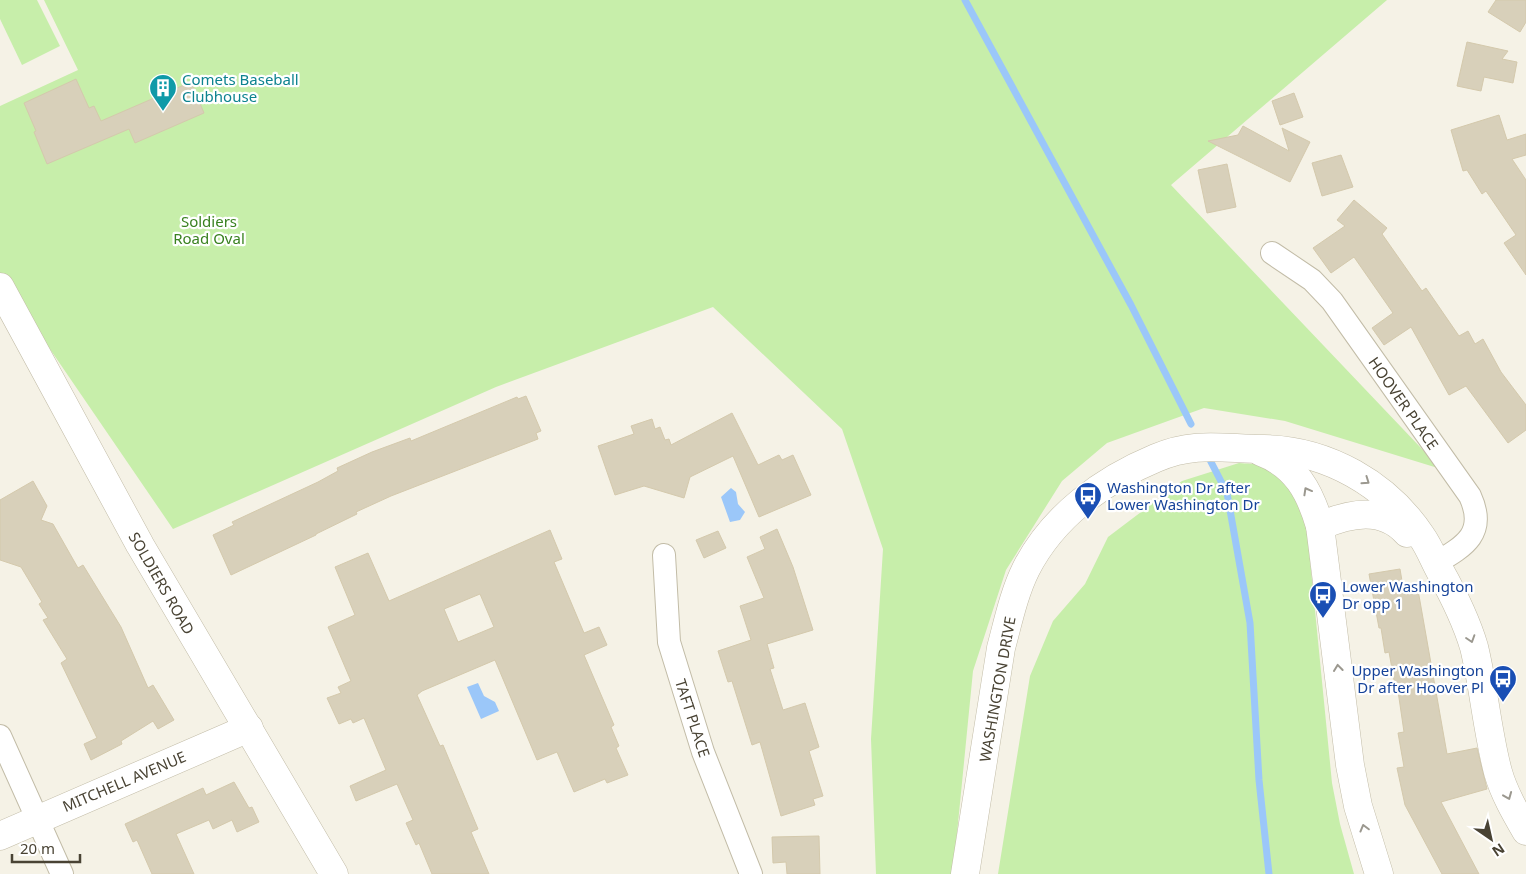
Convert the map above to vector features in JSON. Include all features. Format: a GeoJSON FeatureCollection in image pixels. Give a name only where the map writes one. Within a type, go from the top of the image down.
{"type":"FeatureCollection","features":[{"type":"Feature","properties":{"kind":"street","name":"HOOVER PLACE"},"geometry":{"type":"LineString","coordinates":[[1272,254],[1312,280],[1332,301],[1470,496],[1476,508],[1477,522],[1475,531],[1456,551],[1436,563]]}},
{"type":"Feature","properties":{"kind":"street","name":"SOLDIERS ROAD"},"geometry":{"type":"LineString","coordinates":[[0,287],[140,545],[334,874]]}},
{"type":"Feature","properties":{"kind":"street","name":"WASHINGTON DRIVE"},"geometry":{"type":"LineString","coordinates":[[965,874],[1006,630],[1026,570],[1046,537],[1089,495],[1138,465],[1162,455],[1187,449],[1220,445],[1254,449]]}},
{"type":"Feature","properties":{"kind":"street"},"geometry":{"type":"LineString","coordinates":[[1254,449],[1294,451],[1341,466],[1368,482],[1401,512],[1422,537],[1461,608],[1480,679],[1498,772],[1510,802],[1526,831]]}},
{"type":"Feature","properties":{"kind":"street"},"geometry":{"type":"LineString","coordinates":[[1254,449],[1274,456],[1294,472],[1312,500],[1320,526],[1350,765],[1358,806],[1379,874]]}},
{"type":"Feature","properties":{"kind":"street"},"geometry":{"type":"LineString","coordinates":[[1320,526],[1361,513],[1389,519],[1404,529],[1436,563]]}},
{"type":"Feature","properties":{"kind":"street","name":"TAFT PLACE"},"geometry":{"type":"LineString","coordinates":[[664,555],[669,642],[703,752],[751,874]]}},
{"type":"Feature","properties":{"kind":"street","name":"MITCHELL AVENUE"},"geometry":{"type":"LineString","coordinates":[[0,836],[249,728]]}},
{"type":"Feature","properties":{"kind":"street"},"geometry":{"type":"LineString","coordinates":[[0,736],[62,874]]}},
{"type":"Feature","properties":{"kind":"green space"},"geometry":{"type":"Polygon","coordinates":[[[0,0],[37,0],[60,46],[22,65],[0,19],[0,0]]]}},
{"type":"Feature","properties":{"kind":"green space","name":"Soldiers Road Oval"},"geometry":{"type":"Polygon","coordinates":[[[44,0],[1387,0],[1171,185],[1441,469],[1285,421],[1204,408],[1107,443],[1062,481],[1006,570],[973,671],[953,874],[876,874],[871,739],[883,549],[842,429],[713,307],[496,387],[173,529],[0,276],[0,106],[78,70],[44,0]]]}},
{"type":"Feature","properties":{"kind":"green space"},"geometry":{"type":"Polygon","coordinates":[[[1239,463],[1263,465],[1272,469],[1280,476],[1287,483],[1297,501],[1307,529],[1332,783],[1340,824],[1354,874],[998,874],[1030,676],[1053,621],[1085,584],[1108,537],[1182,481],[1239,463]]]}},
{"type":"Feature","properties":{"kind":"water"},"geometry":{"type":"Polygon","coordinates":[[[731,488],[736,492],[738,504],[745,512],[740,520],[730,522],[721,497],[731,488]]]}},
{"type":"Feature","properties":{"kind":"water"},"geometry":{"type":"Polygon","coordinates":[[[478,683],[484,696],[495,702],[499,711],[481,719],[467,687],[478,683]]]}},
{"type":"Feature","properties":{"kind":"building"},"geometry":{"type":"Polygon","coordinates":[[[1496,0],[1526,0],[1526,22],[1520,32],[1488,12],[1496,0]]]}},
{"type":"Feature","properties":{"kind":"building"},"geometry":{"type":"Polygon","coordinates":[[[1467,42],[1508,51],[1502,59],[1517,62],[1513,83],[1484,77],[1481,91],[1457,86],[1467,42]]]}},
{"type":"Feature","properties":{"kind":"building"},"geometry":{"type":"Polygon","coordinates":[[[76,79],[89,108],[94,106],[101,121],[191,82],[204,113],[135,143],[129,129],[47,164],[24,103],[76,79]]]}},
{"type":"Feature","properties":{"kind":"building"},"geometry":{"type":"Polygon","coordinates":[[[1294,93],[1303,117],[1280,125],[1272,101],[1294,93]]]}},
{"type":"Feature","properties":{"kind":"building"},"geometry":{"type":"Polygon","coordinates":[[[1499,115],[1507,140],[1526,134],[1526,155],[1512,159],[1526,180],[1526,275],[1504,243],[1516,235],[1486,191],[1482,194],[1467,170],[1463,171],[1451,130],[1499,115]]]}},
{"type":"Feature","properties":{"kind":"building"},"geometry":{"type":"Polygon","coordinates":[[[1243,126],[1289,151],[1282,128],[1310,142],[1290,182],[1208,141],[1238,135],[1243,126]]]}},
{"type":"Feature","properties":{"kind":"building"},"geometry":{"type":"Polygon","coordinates":[[[1341,155],[1353,187],[1322,196],[1312,163],[1341,155]]]}},
{"type":"Feature","properties":{"kind":"building"},"geometry":{"type":"Polygon","coordinates":[[[1227,164],[1236,207],[1207,213],[1198,170],[1227,164]]]}},
{"type":"Feature","properties":{"kind":"building"},"geometry":{"type":"Polygon","coordinates":[[[1354,200],[1387,228],[1382,234],[1422,291],[1426,288],[1459,336],[1468,331],[1475,344],[1483,339],[1501,372],[1526,405],[1526,430],[1508,443],[1466,386],[1449,395],[1411,327],[1384,345],[1372,328],[1393,313],[1354,257],[1331,273],[1313,248],[1345,226],[1337,220],[1354,200]]]}},
{"type":"Feature","properties":{"kind":"building"},"geometry":{"type":"Polygon","coordinates":[[[526,396],[541,431],[536,433],[538,439],[391,496],[356,512],[357,514],[316,535],[231,575],[213,535],[234,525],[232,522],[318,482],[338,471],[337,468],[372,452],[410,438],[411,441],[517,397],[518,399],[526,396]]]}},
{"type":"Feature","properties":{"kind":"building"},"geometry":{"type":"Polygon","coordinates":[[[732,413],[758,465],[779,455],[782,460],[793,455],[811,495],[759,517],[733,456],[690,477],[684,498],[644,486],[615,495],[598,446],[634,434],[631,426],[652,419],[655,429],[660,427],[665,440],[669,439],[671,445],[732,413]]]}},
{"type":"Feature","properties":{"kind":"building"},"geometry":{"type":"Polygon","coordinates":[[[33,481],[47,506],[41,520],[53,524],[78,568],[83,565],[121,627],[148,688],[153,685],[174,720],[158,729],[153,721],[121,741],[122,744],[91,760],[84,744],[97,738],[61,663],[67,659],[43,620],[48,618],[39,604],[42,602],[21,567],[0,560],[0,500],[33,481]]]}},
{"type":"Feature","properties":{"kind":"building"},"geometry":{"type":"Polygon","coordinates":[[[777,529],[793,567],[813,630],[767,644],[774,668],[770,669],[783,710],[805,703],[819,747],[809,751],[823,796],[813,799],[815,805],[781,816],[760,742],[752,745],[732,681],[728,682],[718,651],[751,640],[740,606],[764,598],[747,557],[765,549],[760,537],[777,529]]]}},
{"type":"Feature","properties":{"kind":"building"},"geometry":{"type":"Polygon","coordinates":[[[550,530],[562,559],[554,562],[584,633],[599,627],[607,645],[584,655],[614,725],[611,727],[619,746],[616,748],[628,775],[607,783],[605,779],[574,792],[557,752],[537,760],[495,660],[422,691],[417,695],[440,746],[443,745],[478,829],[471,832],[489,874],[432,874],[419,843],[416,845],[406,823],[413,820],[397,784],[356,801],[350,786],[386,770],[364,718],[353,723],[351,719],[339,724],[327,698],[341,693],[338,687],[351,681],[328,627],[355,615],[335,567],[368,553],[389,601],[550,530]],[[480,594],[444,609],[458,642],[494,627],[480,594]]]}},
{"type":"Feature","properties":{"kind":"building"},"geometry":{"type":"Polygon","coordinates":[[[718,531],[726,548],[704,558],[696,540],[718,531]]]}},
{"type":"Feature","properties":{"kind":"building"},"geometry":{"type":"Polygon","coordinates":[[[1400,569],[1404,593],[1418,590],[1447,754],[1477,748],[1487,789],[1441,802],[1479,874],[1442,874],[1405,805],[1397,768],[1404,767],[1398,733],[1404,732],[1398,691],[1396,691],[1389,652],[1385,653],[1369,574],[1400,569]]]}},
{"type":"Feature","properties":{"kind":"building"},"geometry":{"type":"Polygon","coordinates":[[[234,782],[249,808],[252,807],[259,822],[237,832],[232,820],[213,829],[209,820],[176,834],[194,874],[152,874],[137,840],[133,842],[125,824],[203,788],[206,795],[234,782]]]}},
{"type":"Feature","properties":{"kind":"building"},"geometry":{"type":"Polygon","coordinates":[[[819,836],[820,874],[787,874],[786,862],[773,863],[772,837],[819,836]]]}},
{"type":"Feature","properties":{"kind":"waterway"},"geometry":{"type":"LineString","coordinates":[[965,0],[1131,305],[1191,424]]}},
{"type":"Feature","properties":{"kind":"waterway"},"geometry":{"type":"LineString","coordinates":[[1210,460],[1227,493],[1250,623],[1259,780],[1269,874]]}},
{"type":"Feature","properties":{"kind":"place","name":"Comets Baseball Clubhouse"},"geometry":{"type":"Point","coordinates":[163,112]}},
{"type":"Feature","properties":{"kind":"place","name":"Washington Dr after Lower Washington Dr"},"geometry":{"type":"Point","coordinates":[1088,520]}},
{"type":"Feature","properties":{"kind":"place","name":"Lower Washington Dr opp 1"},"geometry":{"type":"Point","coordinates":[1323,619]}},
{"type":"Feature","properties":{"kind":"place","name":"Upper Washington Dr after Hoover Pl"},"geometry":{"type":"Point","coordinates":[1503,703]}}]}
